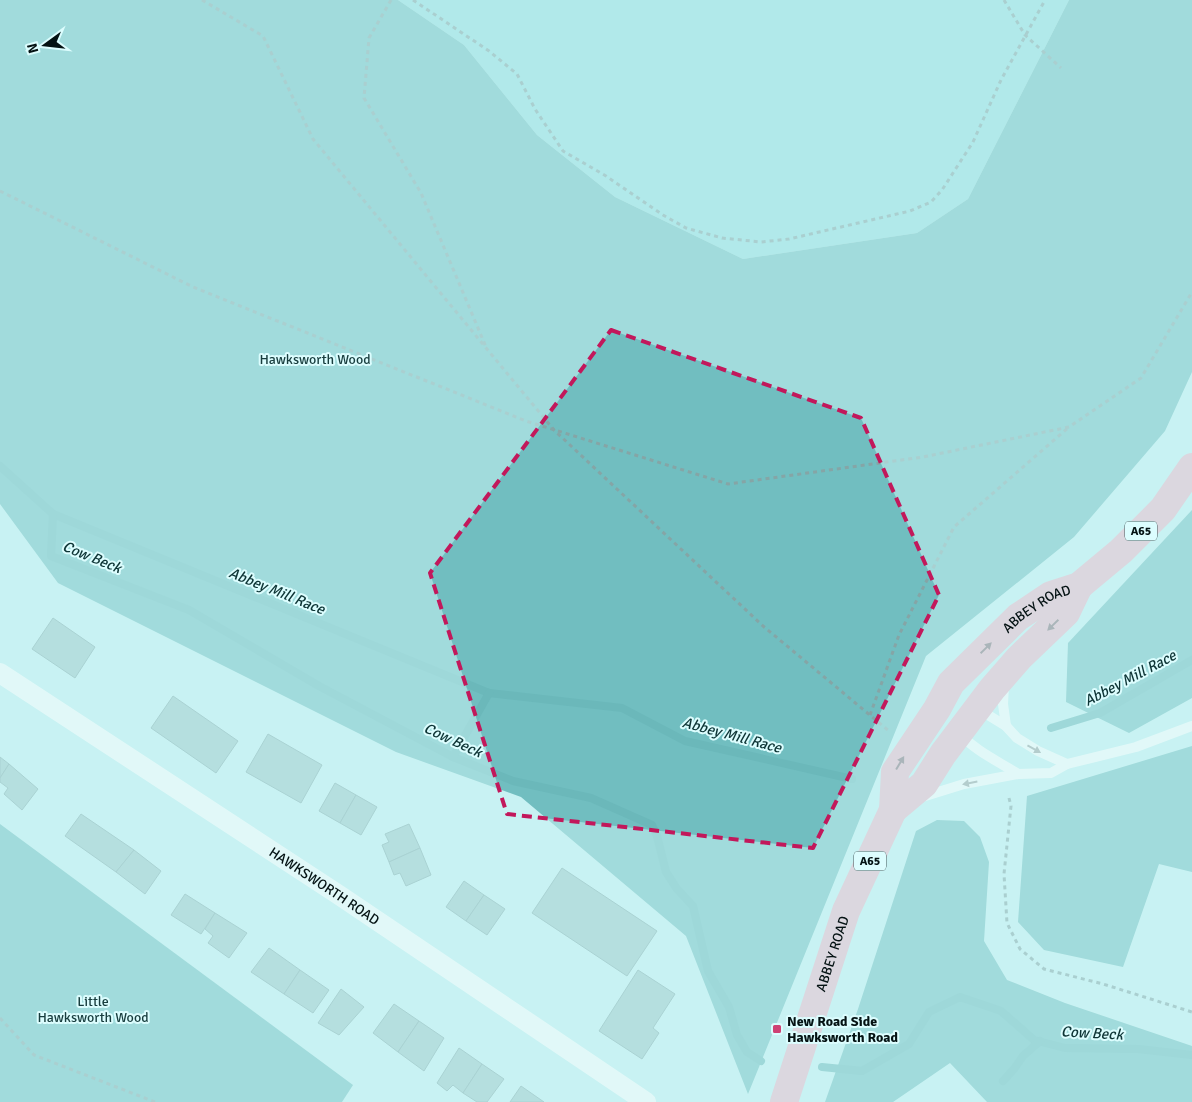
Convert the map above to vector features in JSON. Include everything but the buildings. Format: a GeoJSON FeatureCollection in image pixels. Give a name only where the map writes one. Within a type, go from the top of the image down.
{"type":"FeatureCollection","features":[{"type":"Feature","properties":{"kind":"main road","name":"ABBEY ROAD"},"geometry":{"type":"LineString","coordinates":[[784,1102],[846,911],[893,810],[895,772],[956,709],[1018,617],[1051,595],[1079,586],[1122,551],[1163,508],[1192,467]]}},
{"type":"Feature","properties":{"kind":"main road","name":"ABBEY ROAD"},"geometry":{"type":"LineString","coordinates":[[956,709],[992,689],[1019,658],[1066,613],[1079,586]]}},
{"type":"Feature","properties":{"kind":"street","name":"HAWKSWORTH ROAD"},"geometry":{"type":"LineString","coordinates":[[0,673],[347,900],[646,1102]]}},
{"type":"Feature","properties":{"kind":"lane"},"geometry":{"type":"LineString","coordinates":[[1006,726],[1003,686],[1019,658]]}},
{"type":"Feature","properties":{"kind":"lane"},"geometry":{"type":"LineString","coordinates":[[956,709],[988,715],[1006,726],[1017,738],[1038,751],[1067,764]]}},
{"type":"Feature","properties":{"kind":"lane"},"geometry":{"type":"LineString","coordinates":[[956,709],[976,750],[1018,774]]}},
{"type":"Feature","properties":{"kind":"lane"},"geometry":{"type":"LineString","coordinates":[[893,810],[923,796],[947,788],[1018,774],[1051,773],[1067,764],[1136,747],[1192,726]]}},
{"type":"Feature","properties":{"kind":"path"},"geometry":{"type":"LineString","coordinates":[[202,0],[263,36],[313,139],[554,430],[763,626],[889,731]]}},
{"type":"Feature","properties":{"kind":"path"},"geometry":{"type":"LineString","coordinates":[[391,0],[369,38],[364,98],[421,193],[488,351]]}},
{"type":"Feature","properties":{"kind":"path"},"geometry":{"type":"LineString","coordinates":[[413,0],[490,51],[517,74],[535,109],[563,152],[606,176],[663,215],[686,228],[722,238],[761,242],[789,239],[902,213],[930,202],[942,190],[973,142],[1001,80],[1045,0]]}},
{"type":"Feature","properties":{"kind":"path"},"geometry":{"type":"LineString","coordinates":[[1004,0],[1025,35],[1061,68]]}},
{"type":"Feature","properties":{"kind":"path"},"geometry":{"type":"LineString","coordinates":[[0,191],[193,288],[526,421],[728,484],[923,457],[1069,427]]}},
{"type":"Feature","properties":{"kind":"path"},"geometry":{"type":"LineString","coordinates":[[870,715],[899,635],[954,527],[1069,427],[1141,378],[1192,292]]}},
{"type":"Feature","properties":{"kind":"path"},"geometry":{"type":"LineString","coordinates":[[1009,798],[1011,806],[1004,874],[1007,923],[1020,949],[1044,969],[1103,984],[1192,1012]]}},
{"type":"Feature","properties":{"kind":"path"},"geometry":{"type":"LineString","coordinates":[[0,1018],[34,1055],[155,1102]]}},
{"type":"Feature","properties":{"kind":"highlighted area"},"geometry":{"type":"Polygon","coordinates":[[[611,330],[861,418],[939,595],[813,848],[507,814],[430,573],[611,330]]]}},
{"type":"Feature","properties":{"kind":"shaded area"},"geometry":{"type":"Polygon","coordinates":[[[398,0],[1069,0],[968,199],[917,233],[743,259],[615,197],[537,135],[464,45],[398,0]]]}},
{"type":"Feature","properties":{"kind":"green space","name":"Hawksworth Wood"},"geometry":{"type":"Polygon","coordinates":[[[0,0],[398,0],[464,45],[537,135],[615,197],[743,259],[917,233],[968,199],[1069,0],[1192,0],[1192,372],[1165,431],[1074,537],[926,656],[748,1094],[686,936],[521,797],[396,752],[58,583],[0,504],[0,0]]]}},
{"type":"Feature","properties":{"kind":"green space"},"geometry":{"type":"Polygon","coordinates":[[[1192,510],[1192,698],[1129,733],[1066,702],[1068,643],[1192,510]]]}},
{"type":"Feature","properties":{"kind":"green space"},"geometry":{"type":"Polygon","coordinates":[[[1192,746],[1192,872],[1159,864],[1123,967],[1044,950],[1018,922],[1027,796],[1192,746]]]}},
{"type":"Feature","properties":{"kind":"green space"},"geometry":{"type":"Polygon","coordinates":[[[937,820],[964,821],[980,837],[989,862],[984,941],[1007,980],[1065,1003],[1192,1046],[1192,1102],[987,1102],[950,1063],[893,1102],[825,1102],[858,1009],[916,831],[937,820]]]}},
{"type":"Feature","properties":{"kind":"green space","name":"Little Hawksworth Wood"},"geometry":{"type":"Polygon","coordinates":[[[0,824],[353,1085],[342,1102],[0,1102],[0,824]]]}},
{"type":"Feature","properties":{"kind":"waterway","name":"Abbey Mill Race"},"geometry":{"type":"LineString","coordinates":[[0,466],[53,514],[489,693],[622,708],[685,741],[852,779]]}},
{"type":"Feature","properties":{"kind":"waterway","name":"Cow Beck"},"geometry":{"type":"LineString","coordinates":[[53,514],[51,556],[189,610],[319,686],[453,757],[513,781],[591,798],[652,825],[657,836],[666,872],[677,889],[693,906],[708,971],[729,1007],[737,1035],[747,1052],[761,1061]]}},
{"type":"Feature","properties":{"kind":"waterway","name":"Abbey Mill Race"},"geometry":{"type":"LineString","coordinates":[[1051,728],[1100,713],[1192,660]]}},
{"type":"Feature","properties":{"kind":"waterway","name":"Abbey Mill Race"},"geometry":{"type":"LineString","coordinates":[[453,757],[489,693]]}},
{"type":"Feature","properties":{"kind":"waterway","name":"Cow Beck"},"geometry":{"type":"LineString","coordinates":[[822,1067],[862,1071],[909,1044],[929,1012],[960,997],[1001,1011],[1034,1040],[1065,1048],[1138,1049],[1192,1055]]}},
{"type":"Feature","properties":{"kind":"waterway"},"geometry":{"type":"LineString","coordinates":[[1003,1081],[1023,1056],[1040,1041]]}},
{"type":"Feature","properties":{"kind":"place","name":"New Road Side Hawksworth Road"},"geometry":{"type":"Point","coordinates":[777,1029]}}]}
